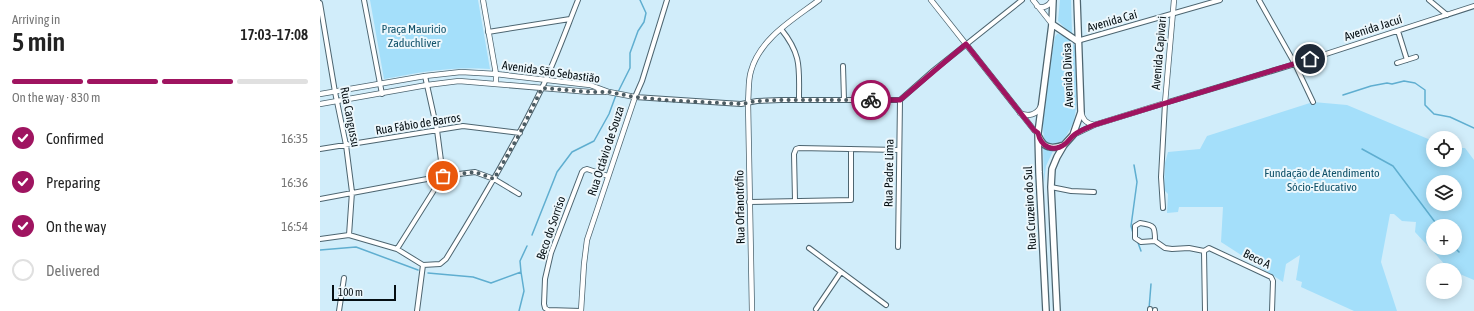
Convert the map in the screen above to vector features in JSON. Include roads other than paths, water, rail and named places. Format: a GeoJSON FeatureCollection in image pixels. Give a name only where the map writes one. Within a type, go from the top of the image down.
{"type":"FeatureCollection","features":[{"type":"Feature","properties":{"kind":"main road","name":"Avenida Divisa"},"geometry":{"type":"LineString","coordinates":[[1038,133],[1052,24],[1053,0]]}},
{"type":"Feature","properties":{"kind":"main road","name":"Avenida Divisa"},"geometry":{"type":"LineString","coordinates":[[1064,145],[1073,136],[1081,112],[1077,0]]}},
{"type":"Feature","properties":{"kind":"main road"},"geometry":{"type":"LineString","coordinates":[[1052,24],[1078,41]]}},
{"type":"Feature","properties":{"kind":"main road"},"geometry":{"type":"LineString","coordinates":[[1038,133],[1041,142],[1049,148],[1064,145]]}},
{"type":"Feature","properties":{"kind":"main road","name":"Rua Cruzeiro do Sul"},"geometry":{"type":"LineString","coordinates":[[1038,133],[1046,311]]}},
{"type":"Feature","properties":{"kind":"main road","name":"Rua Cruzeiro do Sul"},"geometry":{"type":"LineString","coordinates":[[1058,311],[1051,187],[1052,168],[1064,145]]}},
{"type":"Feature","properties":{"kind":"street"},"geometry":{"type":"LineString","coordinates":[[364,0],[382,94]]}},
{"type":"Feature","properties":{"kind":"street"},"geometry":{"type":"LineString","coordinates":[[483,0],[496,74],[496,83]]}},
{"type":"Feature","properties":{"kind":"street"},"geometry":{"type":"LineString","coordinates":[[320,239],[349,235],[398,249],[423,266],[440,264],[446,259],[520,133],[542,88],[578,0]]}},
{"type":"Feature","properties":{"kind":"street","name":"Rua Octávio de Souza"},"geometry":{"type":"LineString","coordinates":[[581,311],[587,240],[635,97],[642,81],[667,0]]}},
{"type":"Feature","properties":{"kind":"street","name":"Rua Orfanotrófio"},"geometry":{"type":"LineString","coordinates":[[752,311],[748,102],[751,70],[764,46],[781,29],[819,0]]}},
{"type":"Feature","properties":{"kind":"street"},"geometry":{"type":"LineString","coordinates":[[931,0],[1019,112],[1038,133]]}},
{"type":"Feature","properties":{"kind":"street"},"geometry":{"type":"LineString","coordinates":[[609,92],[635,97],[741,104],[748,102],[799,99],[900,100],[966,44],[1022,0]]}},
{"type":"Feature","properties":{"kind":"street"},"geometry":{"type":"LineString","coordinates":[[1033,0],[1052,24]]}},
{"type":"Feature","properties":{"kind":"street"},"geometry":{"type":"LineString","coordinates":[[1037,6],[1044,7],[1053,0]]}},
{"type":"Feature","properties":{"kind":"street","name":"Avenida Capivari"},"geometry":{"type":"LineString","coordinates":[[1162,208],[1161,177],[1165,103],[1174,0]]}},
{"type":"Feature","properties":{"kind":"street","name":"Avenida Caí"},"geometry":{"type":"LineString","coordinates":[[1078,41],[1220,0]]}},
{"type":"Feature","properties":{"kind":"street"},"geometry":{"type":"LineString","coordinates":[[1259,0],[1295,64],[1313,102]]}},
{"type":"Feature","properties":{"kind":"street"},"geometry":{"type":"LineString","coordinates":[[1429,0],[1447,15]]}},
{"type":"Feature","properties":{"kind":"street","name":"Rua Cangussu"},"geometry":{"type":"LineString","coordinates":[[320,3],[335,92],[346,145],[352,192],[349,235]]}},
{"type":"Feature","properties":{"kind":"street","name":"Avenida Jacuí"},"geometry":{"type":"LineString","coordinates":[[1073,136],[1094,125],[1295,64],[1474,6]]}},
{"type":"Feature","properties":{"kind":"street"},"geometry":{"type":"LineString","coordinates":[[488,32],[570,19]]}},
{"type":"Feature","properties":{"kind":"street"},"geometry":{"type":"LineString","coordinates":[[781,29],[790,40],[799,60],[799,99]]}},
{"type":"Feature","properties":{"kind":"street"},"geometry":{"type":"LineString","coordinates":[[1398,31],[1407,60]]}},
{"type":"Feature","properties":{"kind":"street"},"geometry":{"type":"LineString","coordinates":[[1397,63],[1416,57]]}},
{"type":"Feature","properties":{"kind":"street"},"geometry":{"type":"LineString","coordinates":[[843,66],[844,100]]}},
{"type":"Feature","properties":{"kind":"street","name":"Avenida São Sebastião"},"geometry":{"type":"LineString","coordinates":[[320,94],[425,76],[461,72],[496,74],[590,85],[609,92]]}},
{"type":"Feature","properties":{"kind":"street"},"geometry":{"type":"LineString","coordinates":[[398,249],[443,176],[437,130],[425,76]]}},
{"type":"Feature","properties":{"kind":"street","name":"Avenida São Sebastião"},"geometry":{"type":"LineString","coordinates":[[320,104],[427,85],[459,81],[590,92],[609,92]]}},
{"type":"Feature","properties":{"kind":"street","name":"Rua Padre Lima"},"geometry":{"type":"LineString","coordinates":[[898,247],[900,100]]}},
{"type":"Feature","properties":{"kind":"street"},"geometry":{"type":"LineString","coordinates":[[1019,112],[1032,115],[1039,110],[1041,106]]}},
{"type":"Feature","properties":{"kind":"street"},"geometry":{"type":"LineString","coordinates":[[1081,112],[1083,119],[1089,124],[1094,125]]}},
{"type":"Feature","properties":{"kind":"street","name":"Rua Fábio de Barros"},"geometry":{"type":"LineString","coordinates":[[320,149],[463,126],[520,133]]}},
{"type":"Feature","properties":{"kind":"street"},"geometry":{"type":"LineString","coordinates":[[795,200],[794,154],[796,149],[899,150]]}},
{"type":"Feature","properties":{"kind":"street"},"geometry":{"type":"LineString","coordinates":[[749,202],[851,200],[851,149]]}},
{"type":"Feature","properties":{"kind":"street","name":"Beco do Sorriso"},"geometry":{"type":"LineString","coordinates":[[581,311],[548,310],[545,308],[545,279],[551,250],[582,172],[587,169],[608,176]]}},
{"type":"Feature","properties":{"kind":"street"},"geometry":{"type":"LineString","coordinates":[[320,199],[443,176],[475,172],[494,179],[519,194]]}},
{"type":"Feature","properties":{"kind":"street"},"geometry":{"type":"LineString","coordinates":[[1051,187],[1072,191],[1094,192]]}},
{"type":"Feature","properties":{"kind":"street"},"geometry":{"type":"LineString","coordinates":[[1155,241],[1155,229],[1153,226],[1150,224],[1140,223],[1135,226],[1135,238],[1141,242],[1155,241],[1165,248],[1178,250],[1195,249],[1204,251],[1205,311]]}},
{"type":"Feature","properties":{"kind":"street"},"geometry":{"type":"LineString","coordinates":[[809,248],[886,305]]}},
{"type":"Feature","properties":{"kind":"street","name":"Beco A"},"geometry":{"type":"LineString","coordinates":[[1204,251],[1209,248],[1271,277],[1273,281],[1272,311]]}},
{"type":"Feature","properties":{"kind":"street"},"geometry":{"type":"LineString","coordinates":[[417,311],[423,266]]}},
{"type":"Feature","properties":{"kind":"street"},"geometry":{"type":"LineString","coordinates":[[816,309],[841,272]]}},
{"type":"Feature","properties":{"kind":"street"},"geometry":{"type":"LineString","coordinates":[[339,311],[344,278]]}},
{"type":"Feature","properties":{"kind":"waterway"},"geometry":{"type":"LineString","coordinates":[[618,92],[630,68],[630,53],[638,31],[644,22],[646,13],[640,0]]}},
{"type":"Feature","properties":{"kind":"waterway"},"geometry":{"type":"LineString","coordinates":[[1343,95],[1371,86],[1387,83],[1392,84],[1404,81],[1415,83],[1425,90],[1425,105],[1434,114],[1450,117],[1474,128]]}},
{"type":"Feature","properties":{"kind":"waterway"},"geometry":{"type":"LineString","coordinates":[[532,235],[557,172],[572,152],[594,141],[609,114],[616,95]]}},
{"type":"Feature","properties":{"kind":"waterway"},"geometry":{"type":"LineString","coordinates":[[1362,149],[1393,166],[1433,219]]}},
{"type":"Feature","properties":{"kind":"waterway"},"geometry":{"type":"LineString","coordinates":[[1133,233],[1131,226],[1137,182],[1134,165]]}},
{"type":"Feature","properties":{"kind":"waterway"},"geometry":{"type":"LineString","coordinates":[[1137,240],[1141,251]]}},
{"type":"Feature","properties":{"kind":"waterway"},"geometry":{"type":"LineString","coordinates":[[519,311],[524,291],[520,261],[527,246]]}},
{"type":"Feature","properties":{"kind":"waterway"},"geometry":{"type":"LineString","coordinates":[[320,250],[356,247],[418,270]]}},
{"type":"Feature","properties":{"kind":"waterway"},"geometry":{"type":"LineString","coordinates":[[428,273],[473,277],[491,283],[521,272]]}},
{"type":"Feature","properties":{"kind":"waterway"},"geometry":{"type":"LineString","coordinates":[[1149,309],[1151,284]]}},
{"type":"Feature","properties":{"kind":"park label","name":"Praça Mauricio Zaduchliver"},"geometry":{"type":"Point","coordinates":[414,36]}},
{"type":"Feature","properties":{"kind":"park label","name":"Fundação de Atendimento Sócio-Educativo"},"geometry":{"type":"Point","coordinates":[1322,180]}}]}
